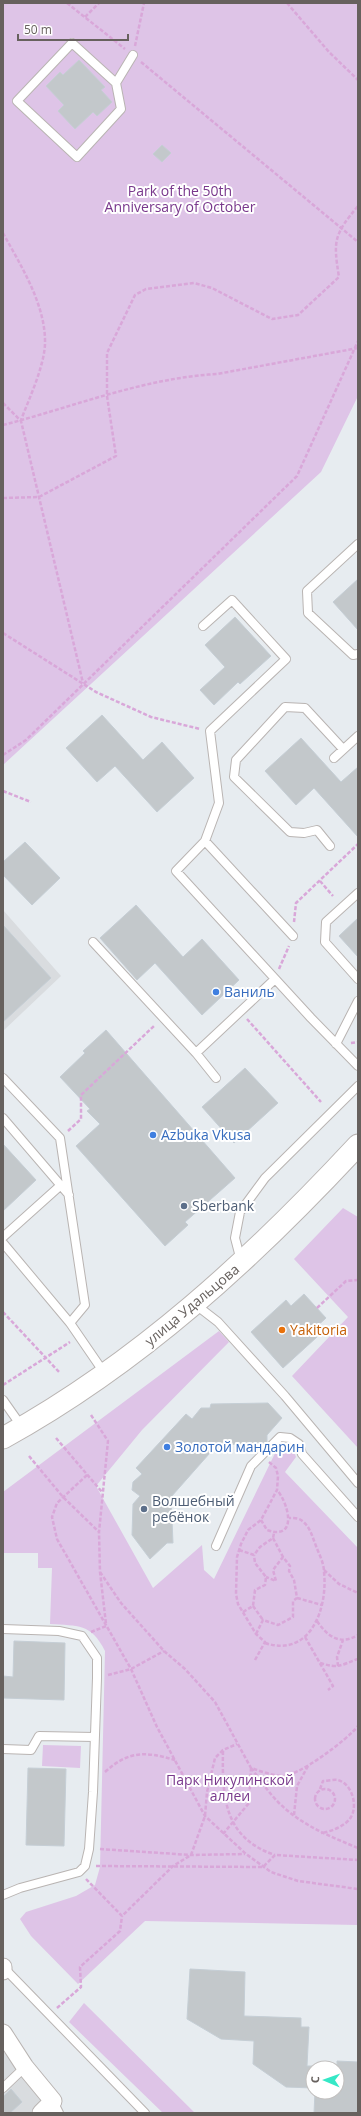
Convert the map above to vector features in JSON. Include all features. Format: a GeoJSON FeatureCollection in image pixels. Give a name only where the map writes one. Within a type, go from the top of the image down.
{"type":"FeatureCollection","features":[{"type":"Feature","properties":{"kind":"street","name":"улица Удальцова"},"geometry":{"type":"LineString","coordinates":[[3,1438],[22,1428],[105,1374],[196,1304],[242,1263],[358,1145]]}},
{"type":"Feature","properties":{"kind":"street"},"geometry":{"type":"LineString","coordinates":[[3,2033],[25,2067],[57,2110],[41,2113]]}},
{"type":"Feature","properties":{"kind":"lane"},"geometry":{"type":"LineString","coordinates":[[116,83],[72,43],[17,101],[77,157],[121,109],[116,83],[133,55]]}},
{"type":"Feature","properties":{"kind":"lane"},"geometry":{"type":"LineString","coordinates":[[358,544],[307,591],[308,613],[354,655],[358,654]]}},
{"type":"Feature","properties":{"kind":"lane"},"geometry":{"type":"LineString","coordinates":[[203,626],[232,600],[286,659],[210,731],[219,803],[205,841],[176,871],[275,979],[358,1066]]}},
{"type":"Feature","properties":{"kind":"lane"},"geometry":{"type":"LineString","coordinates":[[330,846],[317,830],[304,833],[290,832],[234,777],[236,760],[285,707],[305,708],[343,749]]}},
{"type":"Feature","properties":{"kind":"lane"},"geometry":{"type":"LineString","coordinates":[[334,758],[358,736]]}},
{"type":"Feature","properties":{"kind":"lane"},"geometry":{"type":"LineString","coordinates":[[205,841],[293,936]]}},
{"type":"Feature","properties":{"kind":"lane"},"geometry":{"type":"LineString","coordinates":[[358,893],[326,922],[325,942],[358,979]]}},
{"type":"Feature","properties":{"kind":"lane"},"geometry":{"type":"LineString","coordinates":[[93,942],[196,1054],[216,1078]]}},
{"type":"Feature","properties":{"kind":"lane"},"geometry":{"type":"LineString","coordinates":[[196,1054],[275,979]]}},
{"type":"Feature","properties":{"kind":"lane"},"geometry":{"type":"LineString","coordinates":[[336,1044],[358,1001]]}},
{"type":"Feature","properties":{"kind":"lane"},"geometry":{"type":"LineString","coordinates":[[3,1078],[60,1138],[84,1305],[70,1323]]}},
{"type":"Feature","properties":{"kind":"lane"},"geometry":{"type":"LineString","coordinates":[[242,1263],[234,1238],[240,1212],[265,1178],[358,1086]]}},
{"type":"Feature","properties":{"kind":"lane"},"geometry":{"type":"LineString","coordinates":[[3,1118],[69,1195]]}},
{"type":"Feature","properties":{"kind":"lane"},"geometry":{"type":"LineString","coordinates":[[3,1237],[61,1185]]}},
{"type":"Feature","properties":{"kind":"lane"},"geometry":{"type":"LineString","coordinates":[[3,1244],[70,1323],[105,1374]]}},
{"type":"Feature","properties":{"kind":"lane"},"geometry":{"type":"LineString","coordinates":[[196,1304],[218,1322],[285,1396],[358,1482]]}},
{"type":"Feature","properties":{"kind":"lane"},"geometry":{"type":"LineString","coordinates":[[3,1400],[22,1428]]}},
{"type":"Feature","properties":{"kind":"lane"},"geometry":{"type":"LineString","coordinates":[[216,1546],[251,1466],[280,1437],[290,1438],[299,1444],[302,1454],[358,1517]]}},
{"type":"Feature","properties":{"kind":"lane"},"geometry":{"type":"LineString","coordinates":[[3,1630],[58,1631],[82,1636],[97,1658],[90,1849],[86,1866],[79,1872],[20,1888],[3,1895]]}},
{"type":"Feature","properties":{"kind":"lane"},"geometry":{"type":"LineString","coordinates":[[3,1749],[31,1750],[39,1736],[95,1737]]}},
{"type":"Feature","properties":{"kind":"lane"},"geometry":{"type":"LineString","coordinates":[[3,1968],[50,2014],[145,2113]]}},
{"type":"Feature","properties":{"kind":"lane"},"geometry":{"type":"LineString","coordinates":[[3,2088],[25,2067]]}},
{"type":"Feature","properties":{"kind":"path"},"geometry":{"type":"LineString","coordinates":[[67,3],[133,55],[358,242]]}},
{"type":"Feature","properties":{"kind":"path"},"geometry":{"type":"LineString","coordinates":[[85,17],[98,3]]}},
{"type":"Feature","properties":{"kind":"path"},"geometry":{"type":"LineString","coordinates":[[133,55],[144,3]]}},
{"type":"Feature","properties":{"kind":"path"},"geometry":{"type":"LineString","coordinates":[[287,3],[329,52],[358,80]]}},
{"type":"Feature","properties":{"kind":"path"},"geometry":{"type":"LineString","coordinates":[[3,498],[39,497],[116,456],[107,396],[107,353],[135,295],[146,289],[194,283],[212,288],[272,320],[298,315],[339,277],[335,250],[340,228],[358,206]]}},
{"type":"Feature","properties":{"kind":"path"},"geometry":{"type":"LineString","coordinates":[[3,233],[41,311],[45,344],[36,381],[21,421]]}},
{"type":"Feature","properties":{"kind":"path"},"geometry":{"type":"LineString","coordinates":[[3,755],[26,740],[296,476],[357,348],[358,341]]}},
{"type":"Feature","properties":{"kind":"path"},"geometry":{"type":"LineString","coordinates":[[3,425],[107,396],[200,375],[217,374],[357,348]]}},
{"type":"Feature","properties":{"kind":"path"},"geometry":{"type":"LineString","coordinates":[[3,403],[21,421],[83,683]]}},
{"type":"Feature","properties":{"kind":"path"},"geometry":{"type":"LineString","coordinates":[[3,633],[96,692],[152,717],[210,731]]}},
{"type":"Feature","properties":{"kind":"path"},"geometry":{"type":"LineString","coordinates":[[3,791],[31,802]]}},
{"type":"Feature","properties":{"kind":"path"},"geometry":{"type":"LineString","coordinates":[[275,979],[293,936],[296,903],[358,844]]}},
{"type":"Feature","properties":{"kind":"path"},"geometry":{"type":"LineString","coordinates":[[320,881],[333,896]]}},
{"type":"Feature","properties":{"kind":"path"},"geometry":{"type":"LineString","coordinates":[[240,1011],[321,1102]]}},
{"type":"Feature","properties":{"kind":"path"},"geometry":{"type":"LineString","coordinates":[[60,1138],[81,1118],[81,1095],[163,1018]]}},
{"type":"Feature","properties":{"kind":"path"},"geometry":{"type":"LineString","coordinates":[[317,1308],[346,1280],[358,1280]]}},
{"type":"Feature","properties":{"kind":"path"},"geometry":{"type":"LineString","coordinates":[[3,1312],[60,1373]]}},
{"type":"Feature","properties":{"kind":"path"},"geometry":{"type":"LineString","coordinates":[[3,1385],[79,1336]]}},
{"type":"Feature","properties":{"kind":"path"},"geometry":{"type":"LineString","coordinates":[[91,1415],[108,1441],[99,1532],[100,1572],[106,1626]]}},
{"type":"Feature","properties":{"kind":"path"},"geometry":{"type":"LineString","coordinates":[[56,1438],[102,1493]]}},
{"type":"Feature","properties":{"kind":"path"},"geometry":{"type":"LineString","coordinates":[[264,1454],[270,1464],[276,1468],[278,1476],[277,1490],[261,1520],[248,1530],[239,1550],[236,1594],[238,1604],[256,1634],[265,1642],[275,1646],[296,1643],[308,1635],[317,1621],[325,1592],[324,1570],[309,1528],[300,1519],[289,1518]]}},
{"type":"Feature","properties":{"kind":"path"},"geometry":{"type":"LineString","coordinates":[[29,1456],[63,1497],[99,1532]]}},
{"type":"Feature","properties":{"kind":"path"},"geometry":{"type":"LineString","coordinates":[[87,1475],[57,1503],[52,1517],[57,1539],[131,1669],[157,1727],[205,1816],[246,1854],[271,1872],[298,1881],[358,1889]]}},
{"type":"Feature","properties":{"kind":"path"},"geometry":{"type":"LineString","coordinates":[[261,1520],[266,1530],[274,1533],[282,1532],[287,1527],[289,1518],[282,1495],[277,1490]]}},
{"type":"Feature","properties":{"kind":"path"},"geometry":{"type":"LineString","coordinates":[[274,1533],[273,1538],[283,1557],[290,1566],[289,1570],[294,1580],[297,1598]]}},
{"type":"Feature","properties":{"kind":"path"},"geometry":{"type":"LineString","coordinates":[[273,1538],[260,1547],[254,1555],[255,1563],[266,1577],[276,1581],[273,1570],[283,1557]]}},
{"type":"Feature","properties":{"kind":"path"},"geometry":{"type":"LineString","coordinates":[[239,1550],[254,1555]]}},
{"type":"Feature","properties":{"kind":"path"},"geometry":{"type":"LineString","coordinates":[[324,1570],[339,1584],[356,1592],[358,1596]]}},
{"type":"Feature","properties":{"kind":"path"},"geometry":{"type":"LineString","coordinates":[[100,1572],[121,1603],[164,1651],[185,1669],[215,1702],[251,1768],[278,1802],[294,1816],[320,1833],[358,1848]]}},
{"type":"Feature","properties":{"kind":"path"},"geometry":{"type":"LineString","coordinates":[[266,1577],[265,1585],[255,1590],[253,1606],[263,1620],[278,1625],[292,1617],[293,1601],[297,1598]]}},
{"type":"Feature","properties":{"kind":"path"},"geometry":{"type":"LineString","coordinates":[[297,1598],[322,1605]]}},
{"type":"Feature","properties":{"kind":"path"},"geometry":{"type":"LineString","coordinates":[[243,1612],[253,1606]]}},
{"type":"Feature","properties":{"kind":"path"},"geometry":{"type":"LineString","coordinates":[[256,1634],[263,1620]]}},
{"type":"Feature","properties":{"kind":"path"},"geometry":{"type":"LineString","coordinates":[[317,1621],[325,1634],[337,1640],[351,1640],[358,1635]]}},
{"type":"Feature","properties":{"kind":"path"},"geometry":{"type":"LineString","coordinates":[[304,1637],[333,1686],[328,1690]]}},
{"type":"Feature","properties":{"kind":"path"},"geometry":{"type":"LineString","coordinates":[[338,1666],[337,1657],[343,1640]]}},
{"type":"Feature","properties":{"kind":"path"},"geometry":{"type":"LineString","coordinates":[[255,1660],[265,1642]]}},
{"type":"Feature","properties":{"kind":"path"},"geometry":{"type":"LineString","coordinates":[[97,1678],[131,1669],[164,1651]]}},
{"type":"Feature","properties":{"kind":"path"},"geometry":{"type":"LineString","coordinates":[[320,1663],[343,1666],[358,1659]]}},
{"type":"Feature","properties":{"kind":"path"},"geometry":{"type":"LineString","coordinates":[[251,1768],[282,1776],[309,1765],[350,1737],[358,1726]]}},
{"type":"Feature","properties":{"kind":"path"},"geometry":{"type":"LineString","coordinates":[[50,2014],[81,1987],[80,1968],[120,1931],[122,1916],[173,1866],[191,1855],[205,1816],[207,1792],[215,1758],[223,1750],[237,1744]]}},
{"type":"Feature","properties":{"kind":"path"},"geometry":{"type":"LineString","coordinates":[[223,1750],[222,1786],[228,1812],[233,1822],[248,1839],[264,1851],[276,1855],[358,1860]]}},
{"type":"Feature","properties":{"kind":"path"},"geometry":{"type":"LineString","coordinates":[[93,1792],[105,1772],[119,1760],[146,1753],[175,1760]]}},
{"type":"Feature","properties":{"kind":"path"},"geometry":{"type":"LineString","coordinates":[[294,1816],[297,1786],[309,1765]]}},
{"type":"Feature","properties":{"kind":"path"},"geometry":{"type":"LineString","coordinates":[[223,1834],[249,1803],[251,1768]]}},
{"type":"Feature","properties":{"kind":"path"},"geometry":{"type":"LineString","coordinates":[[320,1789],[327,1788],[334,1792],[336,1799],[330,1808],[323,1809],[316,1803],[315,1797],[323,1781],[338,1780],[349,1787],[354,1802],[351,1818],[340,1827],[328,1832],[320,1833]]}},
{"type":"Feature","properties":{"kind":"path"},"geometry":{"type":"LineString","coordinates":[[353,1809],[358,1807]]}},
{"type":"Feature","properties":{"kind":"path"},"geometry":{"type":"LineString","coordinates":[[90,1849],[191,1855],[246,1854]]}},
{"type":"Feature","properties":{"kind":"path"},"geometry":{"type":"LineString","coordinates":[[86,1866],[263,1867],[276,1855]]}},
{"type":"Feature","properties":{"kind":"path"},"geometry":{"type":"LineString","coordinates":[[79,1872],[122,1916]]}},
{"type":"Feature","properties":{"kind":"shaded area"},"geometry":{"type":"Polygon","coordinates":[[[3,910],[61,976],[3,1031],[3,910]]]}},
{"type":"Feature","properties":{"kind":"shaded area"},"geometry":{"type":"Polygon","coordinates":[[[6,2052],[44,2101],[30,2113],[3,2113],[3,2054],[6,2052]]]}},
{"type":"Feature","properties":{"kind":"green space","name":"Park of the 50th Anniversary of October"},"geometry":{"type":"Polygon","coordinates":[[[3,3],[358,3],[358,396],[321,472],[3,765],[3,3]]]}},
{"type":"Feature","properties":{"kind":"green space"},"geometry":{"type":"Polygon","coordinates":[[[343,1208],[358,1217],[358,1448],[292,1376],[348,1317],[294,1259],[343,1208]]]}},
{"type":"Feature","properties":{"kind":"green space","name":"Парк Никулинской аллеи"},"geometry":{"type":"Polygon","coordinates":[[[219,1331],[229,1342],[142,1430],[96,1486],[153,1588],[202,1545],[204,1570],[214,1579],[280,1443],[291,1445],[296,1457],[285,1472],[358,1548],[358,1925],[145,1921],[78,1984],[31,1936],[20,1919],[26,1912],[76,1896],[95,1885],[100,1867],[105,1651],[94,1635],[83,1628],[50,1624],[52,1568],[38,1568],[38,1553],[3,1553],[3,1492],[219,1331]]]}},
{"type":"Feature","properties":{"kind":"green space"},"geometry":{"type":"Polygon","coordinates":[[[43,1745],[81,1746],[80,1768],[42,1766],[43,1745]]]}},
{"type":"Feature","properties":{"kind":"green space"},"geometry":{"type":"Polygon","coordinates":[[[84,2003],[195,2113],[163,2113],[69,2022],[84,2003]]]}},
{"type":"Feature","properties":{"kind":"building"},"geometry":{"type":"Polygon","coordinates":[[[79,60],[105,87],[101,90],[112,102],[97,116],[93,112],[75,129],[58,111],[64,105],[46,86],[60,72],[63,75],[79,60]]]}},
{"type":"Feature","properties":{"kind":"building"},"geometry":{"type":"Polygon","coordinates":[[[162,145],[171,153],[162,162],[153,154],[162,145]]]}},
{"type":"Feature","properties":{"kind":"building"},"geometry":{"type":"Polygon","coordinates":[[[358,579],[358,630],[333,602],[358,579]]]}},
{"type":"Feature","properties":{"kind":"building"},"geometry":{"type":"Polygon","coordinates":[[[235,617],[271,656],[240,684],[238,682],[214,705],[200,690],[225,667],[205,645],[235,617]]]}},
{"type":"Feature","properties":{"kind":"building"},"geometry":{"type":"Polygon","coordinates":[[[102,715],[143,760],[162,742],[194,778],[157,812],[115,766],[97,782],[66,748],[102,715]]]}},
{"type":"Feature","properties":{"kind":"building"},"geometry":{"type":"Polygon","coordinates":[[[301,738],[341,782],[358,767],[358,837],[314,788],[296,805],[265,771],[301,738]]]}},
{"type":"Feature","properties":{"kind":"building"},"geometry":{"type":"Polygon","coordinates":[[[25,842],[60,878],[32,905],[3,875],[3,862],[25,842]]]}},
{"type":"Feature","properties":{"kind":"building"},"geometry":{"type":"Polygon","coordinates":[[[136,905],[183,957],[202,939],[239,980],[202,1015],[155,963],[137,980],[100,938],[136,905]]]}},
{"type":"Feature","properties":{"kind":"building"},"geometry":{"type":"Polygon","coordinates":[[[358,918],[358,957],[339,936],[358,918]]]}},
{"type":"Feature","properties":{"kind":"building"},"geometry":{"type":"Polygon","coordinates":[[[3,925],[51,978],[3,1022],[3,925]]]}},
{"type":"Feature","properties":{"kind":"building"},"geometry":{"type":"Polygon","coordinates":[[[106,1030],[235,1178],[185,1222],[188,1225],[165,1246],[76,1146],[100,1124],[87,1111],[90,1109],[60,1077],[85,1053],[83,1051],[106,1030]]]}},
{"type":"Feature","properties":{"kind":"building"},"geometry":{"type":"Polygon","coordinates":[[[245,1068],[278,1103],[234,1143],[202,1107],[245,1068]]]}},
{"type":"Feature","properties":{"kind":"building"},"geometry":{"type":"Polygon","coordinates":[[[3,1144],[36,1180],[3,1211],[3,1144]]]}},
{"type":"Feature","properties":{"kind":"building","name":"Yakitoria"},"geometry":{"type":"Polygon","coordinates":[[[304,1294],[326,1318],[312,1331],[317,1337],[283,1368],[251,1332],[286,1300],[291,1306],[304,1294]]]}},
{"type":"Feature","properties":{"kind":"building"},"geometry":{"type":"Polygon","coordinates":[[[268,1403],[282,1418],[267,1435],[267,1443],[217,1445],[171,1497],[173,1543],[167,1543],[150,1559],[132,1535],[133,1504],[140,1496],[132,1490],[133,1482],[142,1474],[136,1468],[186,1414],[192,1419],[201,1408],[210,1408],[211,1404],[268,1403]]]}},
{"type":"Feature","properties":{"kind":"building"},"geometry":{"type":"Polygon","coordinates":[[[14,1641],[65,1643],[64,1700],[3,1698],[3,1676],[13,1677],[14,1641]]]}},
{"type":"Feature","properties":{"kind":"building"},"geometry":{"type":"Polygon","coordinates":[[[28,1768],[66,1769],[64,1846],[26,1845],[28,1768]]]}},
{"type":"Feature","properties":{"kind":"building"},"geometry":{"type":"Polygon","coordinates":[[[190,1969],[245,1972],[244,2016],[301,2018],[301,2027],[309,2027],[307,2060],[305,2060],[305,2088],[286,2087],[253,2064],[254,2041],[221,2039],[187,2019],[190,1969]]]}},
{"type":"Feature","properties":{"kind":"building"},"geometry":{"type":"Polygon","coordinates":[[[345,2061],[358,2062],[358,2113],[314,2113],[315,2100],[345,2100],[345,2061]]]}},
{"type":"Feature","properties":{"kind":"building"},"geometry":{"type":"Polygon","coordinates":[[[11,2089],[22,2102],[10,2113],[3,2113],[3,2097],[11,2089]]]}},
{"type":"Feature","properties":{"kind":"place","name":"Ваниль"},"geometry":{"type":"Point","coordinates":[216,992]}},
{"type":"Feature","properties":{"kind":"place","name":"Azbuka Vkusa"},"geometry":{"type":"Point","coordinates":[153,1135]}},
{"type":"Feature","properties":{"kind":"place","name":"Sberbank"},"geometry":{"type":"Point","coordinates":[184,1206]}},
{"type":"Feature","properties":{"kind":"place","name":"Yakitoria"},"geometry":{"type":"Point","coordinates":[282,1330]}},
{"type":"Feature","properties":{"kind":"place","name":"Золотой мандарин"},"geometry":{"type":"Point","coordinates":[167,1447]}},
{"type":"Feature","properties":{"kind":"place","name":"Волшебный ребёнок"},"geometry":{"type":"Point","coordinates":[144,1509]}}]}
